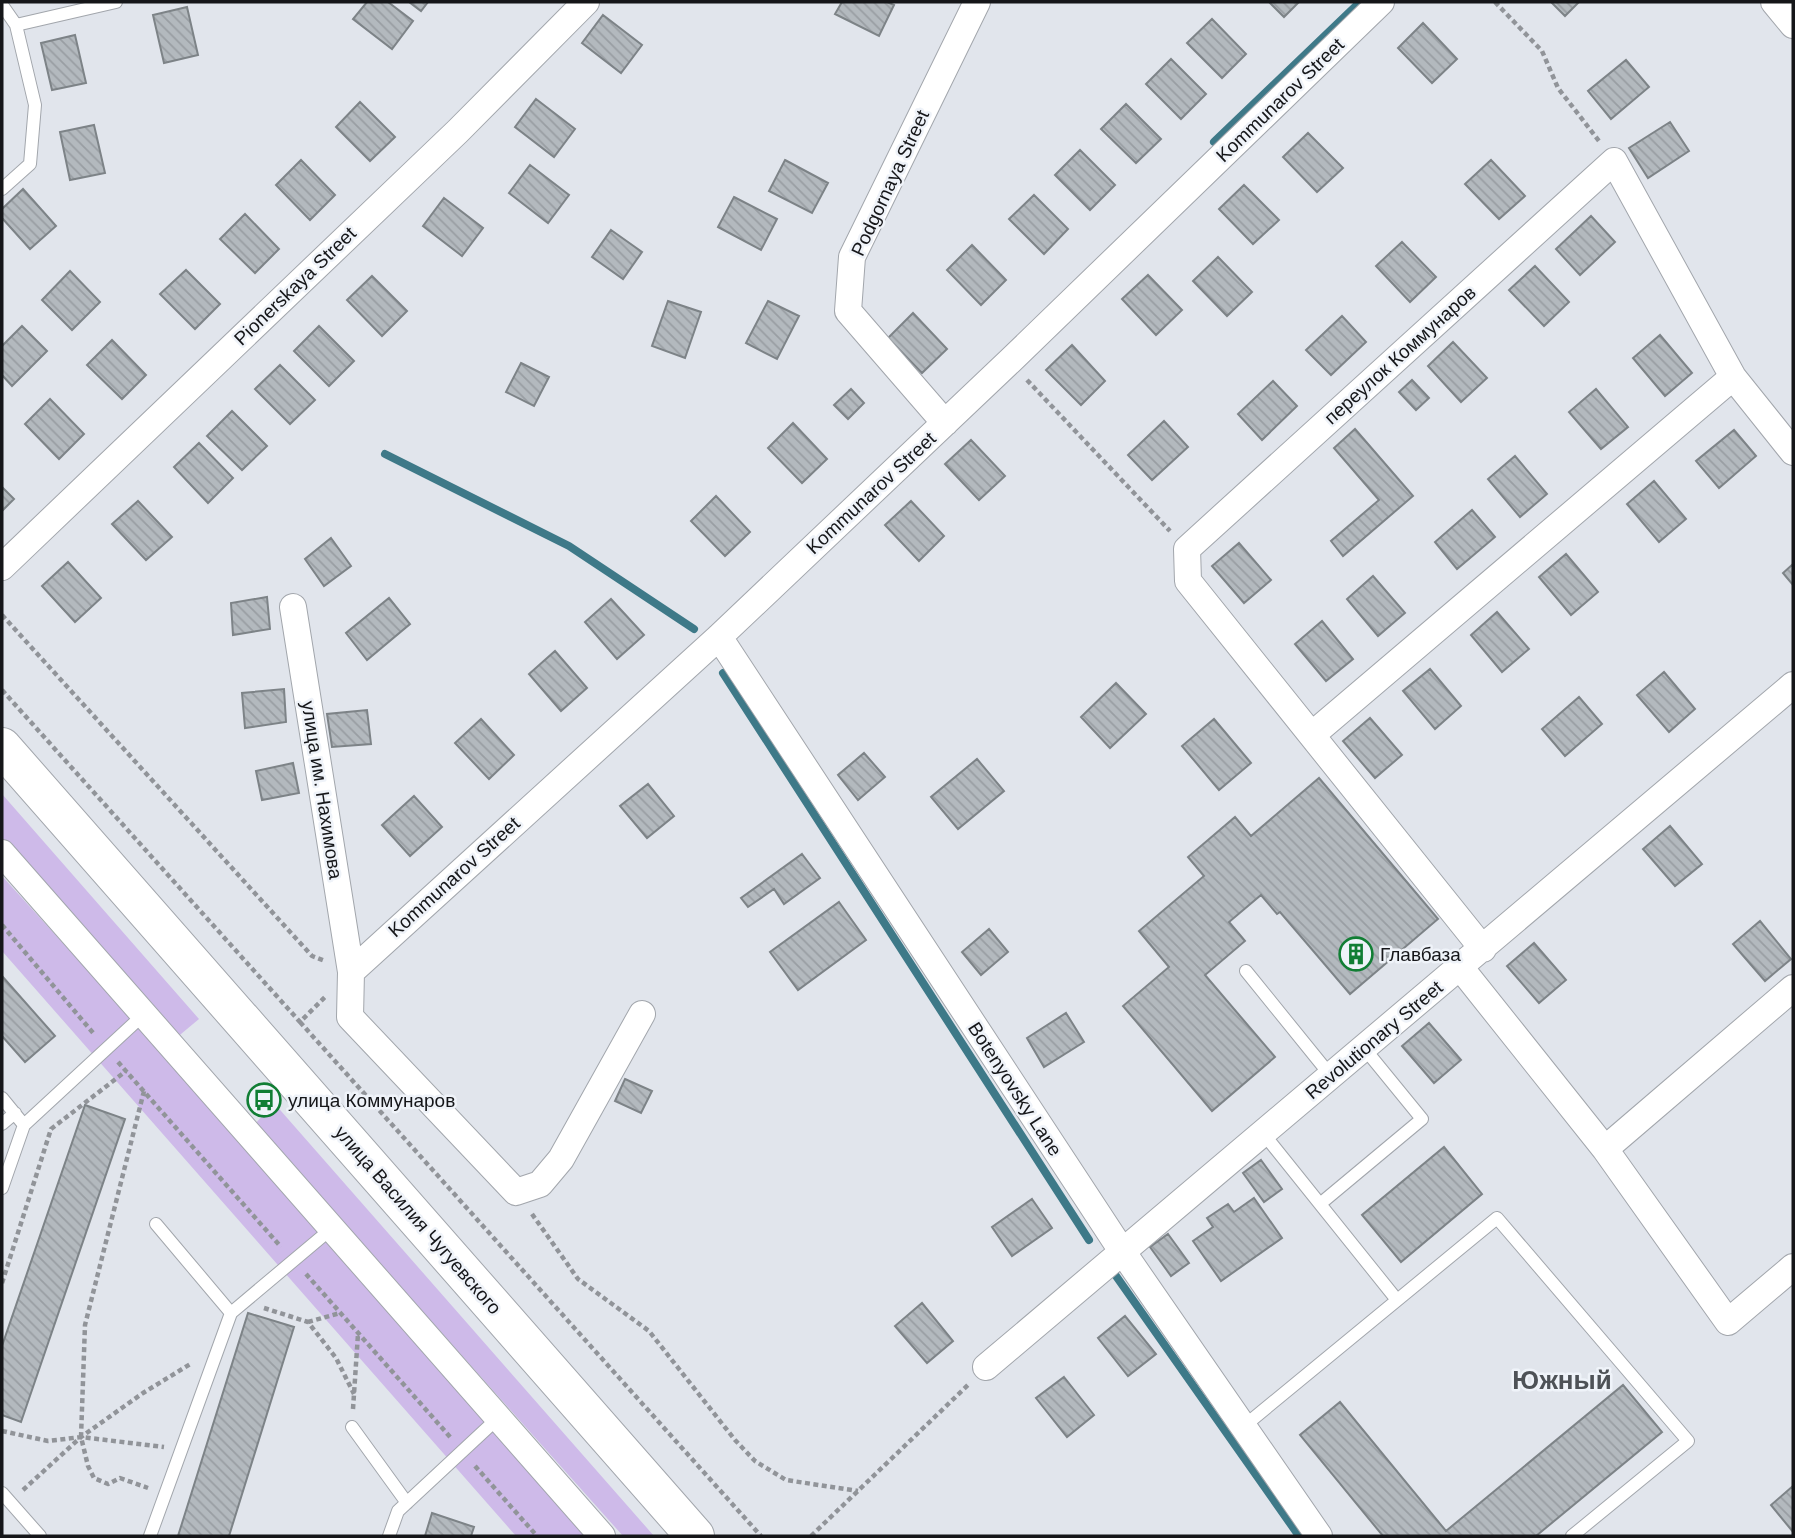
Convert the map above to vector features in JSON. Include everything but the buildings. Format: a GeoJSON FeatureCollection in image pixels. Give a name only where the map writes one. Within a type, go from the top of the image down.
{"type":"FeatureCollection","features":[{"type":"Feature","properties":{"kind":"main road","name":"улица Василия Чугуевского"},"geometry":{"type":"LineString","coordinates":[[2,747],[695,1536]]}},
{"type":"Feature","properties":{"kind":"street","name":"Pionerskaya Street"},"geometry":{"type":"LineString","coordinates":[[2,568],[448,140],[586,2]]}},
{"type":"Feature","properties":{"kind":"street","name":"Podgornaya Street"},"geometry":{"type":"LineString","coordinates":[[945,423],[848,311],[852,257],[976,2]]}},
{"type":"Feature","properties":{"kind":"street","name":"Kommunarov Street"},"geometry":{"type":"LineString","coordinates":[[351,972],[719,637],[1010,361],[1381,2]]}},
{"type":"Feature","properties":{"kind":"street"},"geometry":{"type":"LineString","coordinates":[[1774,2],[1793,25]]}},
{"type":"Feature","properties":{"kind":"street"},"geometry":{"type":"LineString","coordinates":[[1614,161],[1732,377],[1793,452]]}},
{"type":"Feature","properties":{"kind":"street","name":"переулок Коммунаров"},"geometry":{"type":"LineString","coordinates":[[1186,549],[1614,161]]}},
{"type":"Feature","properties":{"kind":"street"},"geometry":{"type":"LineString","coordinates":[[1313,734],[1732,377]]}},
{"type":"Feature","properties":{"kind":"street"},"geometry":{"type":"LineString","coordinates":[[1186,549],[1188,581],[1483,949]]}},
{"type":"Feature","properties":{"kind":"street","name":"улица им. Нахимова"},"geometry":{"type":"LineString","coordinates":[[293,607],[351,972],[350,1017],[516,1192]]}},
{"type":"Feature","properties":{"kind":"street","name":"Botenyovsky Lane"},"geometry":{"type":"LineString","coordinates":[[719,637],[1122,1251],[1319,1536]]}},
{"type":"Feature","properties":{"kind":"street","name":"Revolutionary Street"},"geometry":{"type":"LineString","coordinates":[[986,1367],[1793,685]]}},
{"type":"Feature","properties":{"kind":"street"},"geometry":{"type":"LineString","coordinates":[[2,853],[601,1536]]}},
{"type":"Feature","properties":{"kind":"street"},"geometry":{"type":"LineString","coordinates":[[1460,967],[1605,1149],[1728,1322],[1793,1267]]}},
{"type":"Feature","properties":{"kind":"street"},"geometry":{"type":"LineString","coordinates":[[1605,1149],[1793,988]]}},
{"type":"Feature","properties":{"kind":"street"},"geometry":{"type":"LineString","coordinates":[[516,1192],[540,1184],[561,1159],[642,1014]]}},
{"type":"Feature","properties":{"kind":"lane"},"geometry":{"type":"LineString","coordinates":[[16,26],[116,2]]}},
{"type":"Feature","properties":{"kind":"lane"},"geometry":{"type":"LineString","coordinates":[[2,5],[16,26],[35,105],[30,164],[2,189]]}},
{"type":"Feature","properties":{"kind":"lane"},"geometry":{"type":"LineString","coordinates":[[1246,971],[1331,1076]]}},
{"type":"Feature","properties":{"kind":"lane"},"geometry":{"type":"LineString","coordinates":[[2,1188],[24,1125],[143,1015]]}},
{"type":"Feature","properties":{"kind":"lane"},"geometry":{"type":"LineString","coordinates":[[1321,1204],[1422,1119],[1364,1048]]}},
{"type":"Feature","properties":{"kind":"lane"},"geometry":{"type":"LineString","coordinates":[[2,1097],[24,1125]]}},
{"type":"Feature","properties":{"kind":"lane"},"geometry":{"type":"LineString","coordinates":[[2,1124],[15,1113]]}},
{"type":"Feature","properties":{"kind":"lane"},"geometry":{"type":"LineString","coordinates":[[1263,1133],[1397,1300]]}},
{"type":"Feature","properties":{"kind":"lane"},"geometry":{"type":"LineString","coordinates":[[1243,1427],[1497,1218],[1688,1441],[1572,1536]]}},
{"type":"Feature","properties":{"kind":"lane"},"geometry":{"type":"LineString","coordinates":[[156,1224],[230,1313]]}},
{"type":"Feature","properties":{"kind":"lane"},"geometry":{"type":"LineString","coordinates":[[150,1536],[230,1313],[331,1228]]}},
{"type":"Feature","properties":{"kind":"lane"},"geometry":{"type":"LineString","coordinates":[[389,1536],[398,1511],[498,1418]]}},
{"type":"Feature","properties":{"kind":"lane"},"geometry":{"type":"LineString","coordinates":[[352,1427],[407,1503]]}},
{"type":"Feature","properties":{"kind":"lane"},"geometry":{"type":"LineString","coordinates":[[6,1498],[40,1536]]}},
{"type":"Feature","properties":{"kind":"path"},"geometry":{"type":"LineString","coordinates":[[1495,2],[1542,51],[1558,88],[1614,161]]}},
{"type":"Feature","properties":{"kind":"path"},"geometry":{"type":"LineString","coordinates":[[1010,361],[1186,549]]}},
{"type":"Feature","properties":{"kind":"path"},"geometry":{"type":"LineString","coordinates":[[2,615],[312,956],[351,972],[299,1022]]}},
{"type":"Feature","properties":{"kind":"path"},"geometry":{"type":"LineString","coordinates":[[2,690],[761,1536]]}},
{"type":"Feature","properties":{"kind":"path"},"geometry":{"type":"LineString","coordinates":[[2,925],[126,1071],[537,1536]]}},
{"type":"Feature","properties":{"kind":"path"},"geometry":{"type":"LineString","coordinates":[[2,1283],[51,1129],[126,1071]]}},
{"type":"Feature","properties":{"kind":"path"},"geometry":{"type":"LineString","coordinates":[[144,1091],[85,1325],[81,1437],[94,1479],[108,1483],[120,1478],[165,1494]]}},
{"type":"Feature","properties":{"kind":"path"},"geometry":{"type":"LineString","coordinates":[[516,1192],[578,1279],[649,1331],[735,1440],[755,1461],[786,1480],[858,1491]]}},
{"type":"Feature","properties":{"kind":"path"},"geometry":{"type":"LineString","coordinates":[[243,1302],[308,1322],[340,1313]]}},
{"type":"Feature","properties":{"kind":"path"},"geometry":{"type":"LineString","coordinates":[[308,1322],[336,1359],[354,1394]]}},
{"type":"Feature","properties":{"kind":"path"},"geometry":{"type":"LineString","coordinates":[[352,1427],[358,1334]]}},
{"type":"Feature","properties":{"kind":"path"},"geometry":{"type":"LineString","coordinates":[[6,1498],[81,1437],[143,1393],[218,1348]]}},
{"type":"Feature","properties":{"kind":"path"},"geometry":{"type":"LineString","coordinates":[[811,1536],[986,1367]]}},
{"type":"Feature","properties":{"kind":"path"},"geometry":{"type":"LineString","coordinates":[[2,1431],[47,1441],[81,1437],[181,1449]]}},
{"type":"Feature","properties":{"kind":"shaded area"},"geometry":{"type":"Polygon","coordinates":[[[2,794],[199,1019],[175,1039],[2,841],[2,794]]]}},
{"type":"Feature","properties":{"kind":"shaded area"},"geometry":{"type":"Polygon","coordinates":[[[2,876],[140,1028],[586,1536],[516,1536],[2,951],[2,876]]]}},
{"type":"Feature","properties":{"kind":"shaded area"},"geometry":{"type":"Polygon","coordinates":[[[274,1103],[654,1536],[623,1536],[255,1124],[274,1103]]]}},
{"type":"Feature","properties":{"kind":"waterway"},"geometry":{"type":"LineString","coordinates":[[1214,142],[1360,2]]}},
{"type":"Feature","properties":{"kind":"waterway"},"geometry":{"type":"LineString","coordinates":[[385,454],[569,546],[694,629]]}},
{"type":"Feature","properties":{"kind":"waterway"},"geometry":{"type":"LineString","coordinates":[[723,673],[1089,1240]]}},
{"type":"Feature","properties":{"kind":"waterway"},"geometry":{"type":"LineString","coordinates":[[1109,1266],[1299,1536]]}},
{"type":"Feature","properties":{"kind":"place","name":"Главбаза"},"geometry":{"type":"Point","coordinates":[1356,954]}},
{"type":"Feature","properties":{"kind":"place","name":"улица Коммунаров"},"geometry":{"type":"Point","coordinates":[264,1100]}},
{"type":"Feature","properties":{"kind":"district","name":"Южный"},"geometry":{"type":"Point","coordinates":[1562,1380]}}]}
